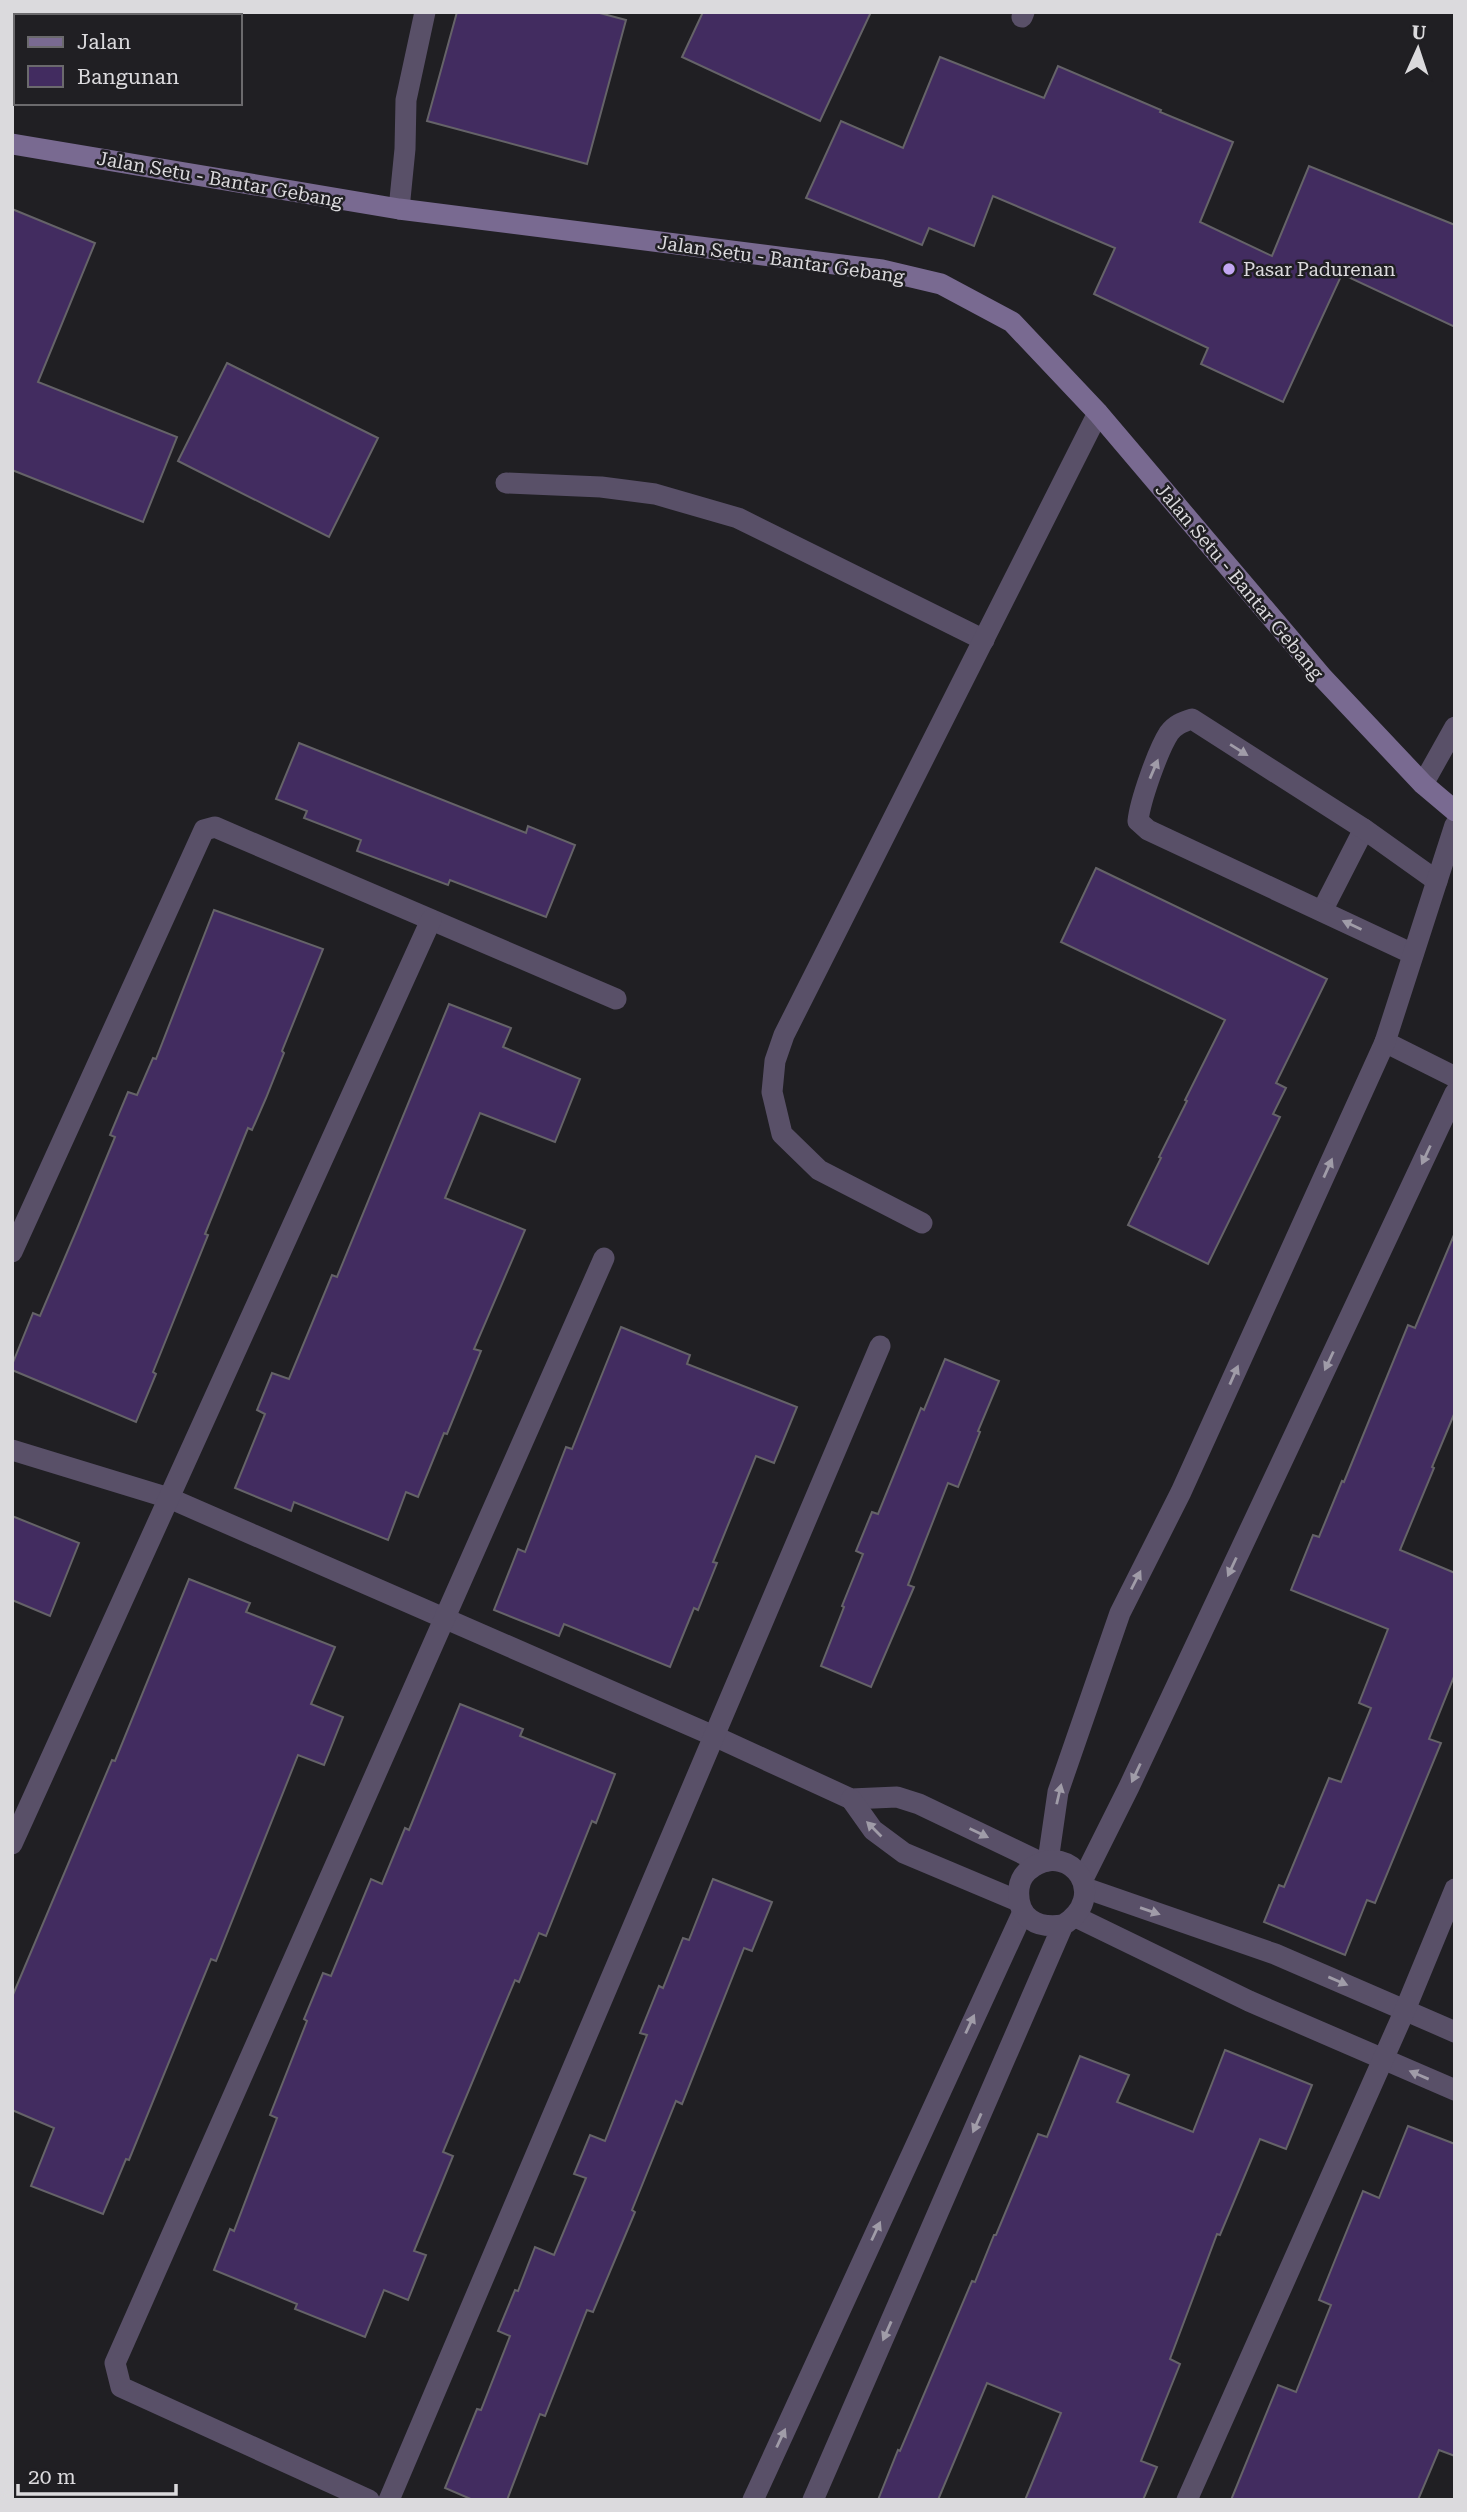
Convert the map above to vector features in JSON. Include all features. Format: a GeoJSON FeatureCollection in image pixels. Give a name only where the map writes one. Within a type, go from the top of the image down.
{"type":"FeatureCollection","features":[{"type":"Feature","properties":{"kind":"main road","name":"Jalan Setu - Bantar Gebang"},"geometry":{"type":"LineString","coordinates":[[12,144],[399,209],[882,270],[941,284],[1013,322],[1098,413],[1323,678],[1423,783],[1455,811]]}},
{"type":"Feature","properties":{"kind":"street"},"geometry":{"type":"LineString","coordinates":[[399,209],[405,149],[406,100],[425,12]]}},
{"type":"Feature","properties":{"kind":"street"},"geometry":{"type":"LineString","coordinates":[[922,1223],[819,1170],[782,1134],[772,1092],[775,1061],[784,1035],[1098,413]]}},
{"type":"Feature","properties":{"kind":"street"},"geometry":{"type":"LineString","coordinates":[[506,483],[601,487],[655,494],[738,518],[984,640]]}},
{"type":"Feature","properties":{"kind":"street"},"geometry":{"type":"LineString","coordinates":[[1413,954],[1148,830],[1138,821],[1139,803],[1169,734],[1180,722],[1192,719],[1364,829],[1437,881]]}},
{"type":"Feature","properties":{"kind":"street"},"geometry":{"type":"LineString","coordinates":[[1423,783],[1455,727]]}},
{"type":"Feature","properties":{"kind":"street"},"geometry":{"type":"LineString","coordinates":[[1044,1862],[1058,1792],[1120,1613],[1181,1492],[1385,1042],[1455,825]]}},
{"type":"Feature","properties":{"kind":"street"},"geometry":{"type":"LineString","coordinates":[[12,1252],[204,830],[215,827],[616,999]]}},
{"type":"Feature","properties":{"kind":"street"},"geometry":{"type":"LineString","coordinates":[[1322,911],[1364,829]]}},
{"type":"Feature","properties":{"kind":"street"},"geometry":{"type":"LineString","coordinates":[[12,1844],[430,920]]}},
{"type":"Feature","properties":{"kind":"street"},"geometry":{"type":"LineString","coordinates":[[1385,1042],[1455,1077]]}},
{"type":"Feature","properties":{"kind":"street"},"geometry":{"type":"LineString","coordinates":[[813,2500],[1070,1921],[1084,1904],[1084,1884],[1455,1093]]}},
{"type":"Feature","properties":{"kind":"street"},"geometry":{"type":"LineString","coordinates":[[369,2500],[121,2387],[115,2362],[604,1258]]}},
{"type":"Feature","properties":{"kind":"street"},"geometry":{"type":"LineString","coordinates":[[389,2500],[880,1346]]}},
{"type":"Feature","properties":{"kind":"street"},"geometry":{"type":"LineString","coordinates":[[12,1450],[169,1498],[714,1736],[851,1800],[873,1830],[904,1853],[1020,1907],[1034,1923],[1048,1927],[1070,1921],[1455,2090]]}},
{"type":"Feature","properties":{"kind":"street"},"geometry":{"type":"LineString","coordinates":[[851,1800],[897,1797],[908,1800],[1044,1862]]}},
{"type":"Feature","properties":{"kind":"street"},"geometry":{"type":"LineString","coordinates":[[753,2500],[1020,1907],[1019,1883],[1027,1870],[1044,1862],[1055,1861],[1069,1865],[1084,1884],[1275,1954],[1455,2032]]}},
{"type":"Feature","properties":{"kind":"street"},"geometry":{"type":"LineString","coordinates":[[1187,2500],[1405,2010],[1455,1889]]}},
{"type":"Feature","properties":{"kind":"building"},"geometry":{"type":"Polygon","coordinates":[[[457,12],[596,12],[626,20],[587,164],[427,121],[457,12]]]}},
{"type":"Feature","properties":{"kind":"building"},"geometry":{"type":"Polygon","coordinates":[[[703,12],[871,12],[820,121],[682,57],[703,12]]]}},
{"type":"Feature","properties":{"kind":"building"},"geometry":{"type":"Polygon","coordinates":[[[940,57],[1044,98],[1058,66],[1233,142],[1200,222],[1272,256],[1309,166],[1455,225],[1455,327],[1342,274],[1283,402],[1201,364],[1208,348],[1094,294],[1115,248],[993,196],[974,246],[929,228],[922,245],[806,198],[841,121],[903,148],[940,57]]]}},
{"type":"Feature","properties":{"kind":"building"},"geometry":{"type":"Polygon","coordinates":[[[12,209],[95,243],[38,382],[177,437],[143,522],[12,470],[12,209]]]}},
{"type":"Feature","properties":{"kind":"building"},"geometry":{"type":"Polygon","coordinates":[[[227,363],[378,438],[329,537],[178,461],[227,363]]]}},
{"type":"Feature","properties":{"kind":"building"},"geometry":{"type":"Polygon","coordinates":[[[299,743],[526,833],[528,826],[575,845],[546,917],[450,880],[448,885],[357,851],[361,840],[304,818],[307,811],[276,799],[299,743]]]}},
{"type":"Feature","properties":{"kind":"building"},"geometry":{"type":"Polygon","coordinates":[[[1096,868],[1327,979],[1276,1083],[1286,1088],[1273,1114],[1280,1117],[1208,1264],[1128,1225],[1225,1020],[1061,942],[1096,868]]]}},
{"type":"Feature","properties":{"kind":"building"},"geometry":{"type":"Polygon","coordinates":[[[214,910],[323,949],[266,1098],[252,1130],[248,1128],[205,1234],[208,1235],[153,1372],[156,1374],[136,1422],[12,1370],[12,1365],[33,1313],[40,1316],[77,1229],[115,1137],[110,1135],[128,1092],[137,1095],[153,1058],[156,1059],[214,910]]]}},
{"type":"Feature","properties":{"kind":"building"},"geometry":{"type":"Polygon","coordinates":[[[449,1004],[511,1028],[503,1047],[580,1079],[555,1142],[480,1113],[445,1198],[525,1230],[474,1349],[481,1351],[447,1434],[444,1433],[418,1497],[406,1492],[388,1540],[294,1502],[291,1511],[235,1488],[265,1414],[257,1410],[272,1373],[289,1379],[332,1275],[337,1277],[449,1004]]]}},
{"type":"Feature","properties":{"kind":"building"},"geometry":{"type":"Polygon","coordinates":[[[1454,1235],[1455,1412],[1400,1550],[1455,1573],[1455,1674],[1429,1739],[1441,1743],[1375,1903],[1367,1900],[1345,1955],[1264,1922],[1279,1885],[1284,1887],[1329,1778],[1341,1782],[1371,1708],[1359,1703],[1388,1629],[1291,1590],[1313,1535],[1319,1537],[1342,1481],[1344,1482],[1408,1325],[1415,1328],[1454,1235]]]}},
{"type":"Feature","properties":{"kind":"building"},"geometry":{"type":"Polygon","coordinates":[[[621,1327],[690,1355],[687,1364],[797,1407],[774,1463],[756,1456],[713,1562],[717,1563],[698,1610],[694,1608],[670,1667],[564,1624],[559,1636],[494,1610],[518,1549],[525,1552],[566,1447],[572,1449],[621,1327]]]}},
{"type":"Feature","properties":{"kind":"building"},"geometry":{"type":"Polygon","coordinates":[[[945,1359],[999,1381],[958,1487],[948,1483],[908,1585],[914,1587],[871,1687],[821,1666],[863,1554],[856,1551],[872,1512],[878,1514],[921,1408],[924,1410],[945,1359]]]}},
{"type":"Feature","properties":{"kind":"building"},"geometry":{"type":"Polygon","coordinates":[[[12,1516],[79,1543],[50,1616],[12,1600],[12,1516]]]}},
{"type":"Feature","properties":{"kind":"building"},"geometry":{"type":"Polygon","coordinates":[[[189,1579],[250,1603],[246,1612],[335,1647],[311,1704],[343,1717],[324,1765],[298,1755],[216,1961],[211,1959],[129,2160],[126,2159],[103,2214],[31,2186],[54,2128],[12,2110],[12,1997],[112,1760],[115,1761],[189,1579]]]}},
{"type":"Feature","properties":{"kind":"building"},"geometry":{"type":"Polygon","coordinates":[[[460,1704],[523,1729],[520,1736],[615,1774],[596,1823],[592,1821],[546,1936],[539,1933],[519,1982],[515,1980],[443,2152],[453,2156],[414,2251],[426,2255],[408,2300],[384,2290],[365,2337],[295,2309],[297,2304],[214,2270],[230,2229],[234,2231],[277,2118],[270,2115],[323,1973],[331,1976],[371,1879],[382,1884],[405,1828],[409,1830],[460,1704]]]}},
{"type":"Feature","properties":{"kind":"building"},"geometry":{"type":"Polygon","coordinates":[[[713,1879],[772,1902],[752,1951],[744,1948],[682,2104],[676,2101],[632,2210],[635,2212],[593,2312],[587,2310],[545,2416],[540,2414],[507,2500],[473,2500],[445,2488],[477,2409],[481,2410],[510,2336],[498,2331],[515,2290],[518,2291],[535,2247],[554,2255],[586,2178],[574,2174],[590,2135],[605,2141],[647,2035],[640,2033],[659,1986],[663,1988],[683,1938],[689,1940],[713,1879]]]}},
{"type":"Feature","properties":{"kind":"building"},"geometry":{"type":"Polygon","coordinates":[[[1225,2050],[1312,2085],[1286,2149],[1260,2139],[1220,2235],[1217,2234],[1170,2359],[1180,2364],[1141,2461],[1157,2467],[1143,2500],[1025,2500],[1061,2413],[987,2383],[938,2500],[878,2500],[1038,2134],[1047,2137],[1080,2056],[1129,2075],[1117,2102],[1193,2132],[1225,2050]]]}},
{"type":"Feature","properties":{"kind":"building"},"geometry":{"type":"Polygon","coordinates":[[[1408,2126],[1455,2144],[1455,2456],[1439,2450],[1418,2500],[1231,2500],[1278,2385],[1296,2392],[1331,2305],[1319,2300],[1363,2191],[1379,2198],[1408,2126]]]}},
{"type":"Feature","properties":{"kind":"place","name":"Pasar Padurenan"},"geometry":{"type":"Point","coordinates":[1229,269]}}]}
